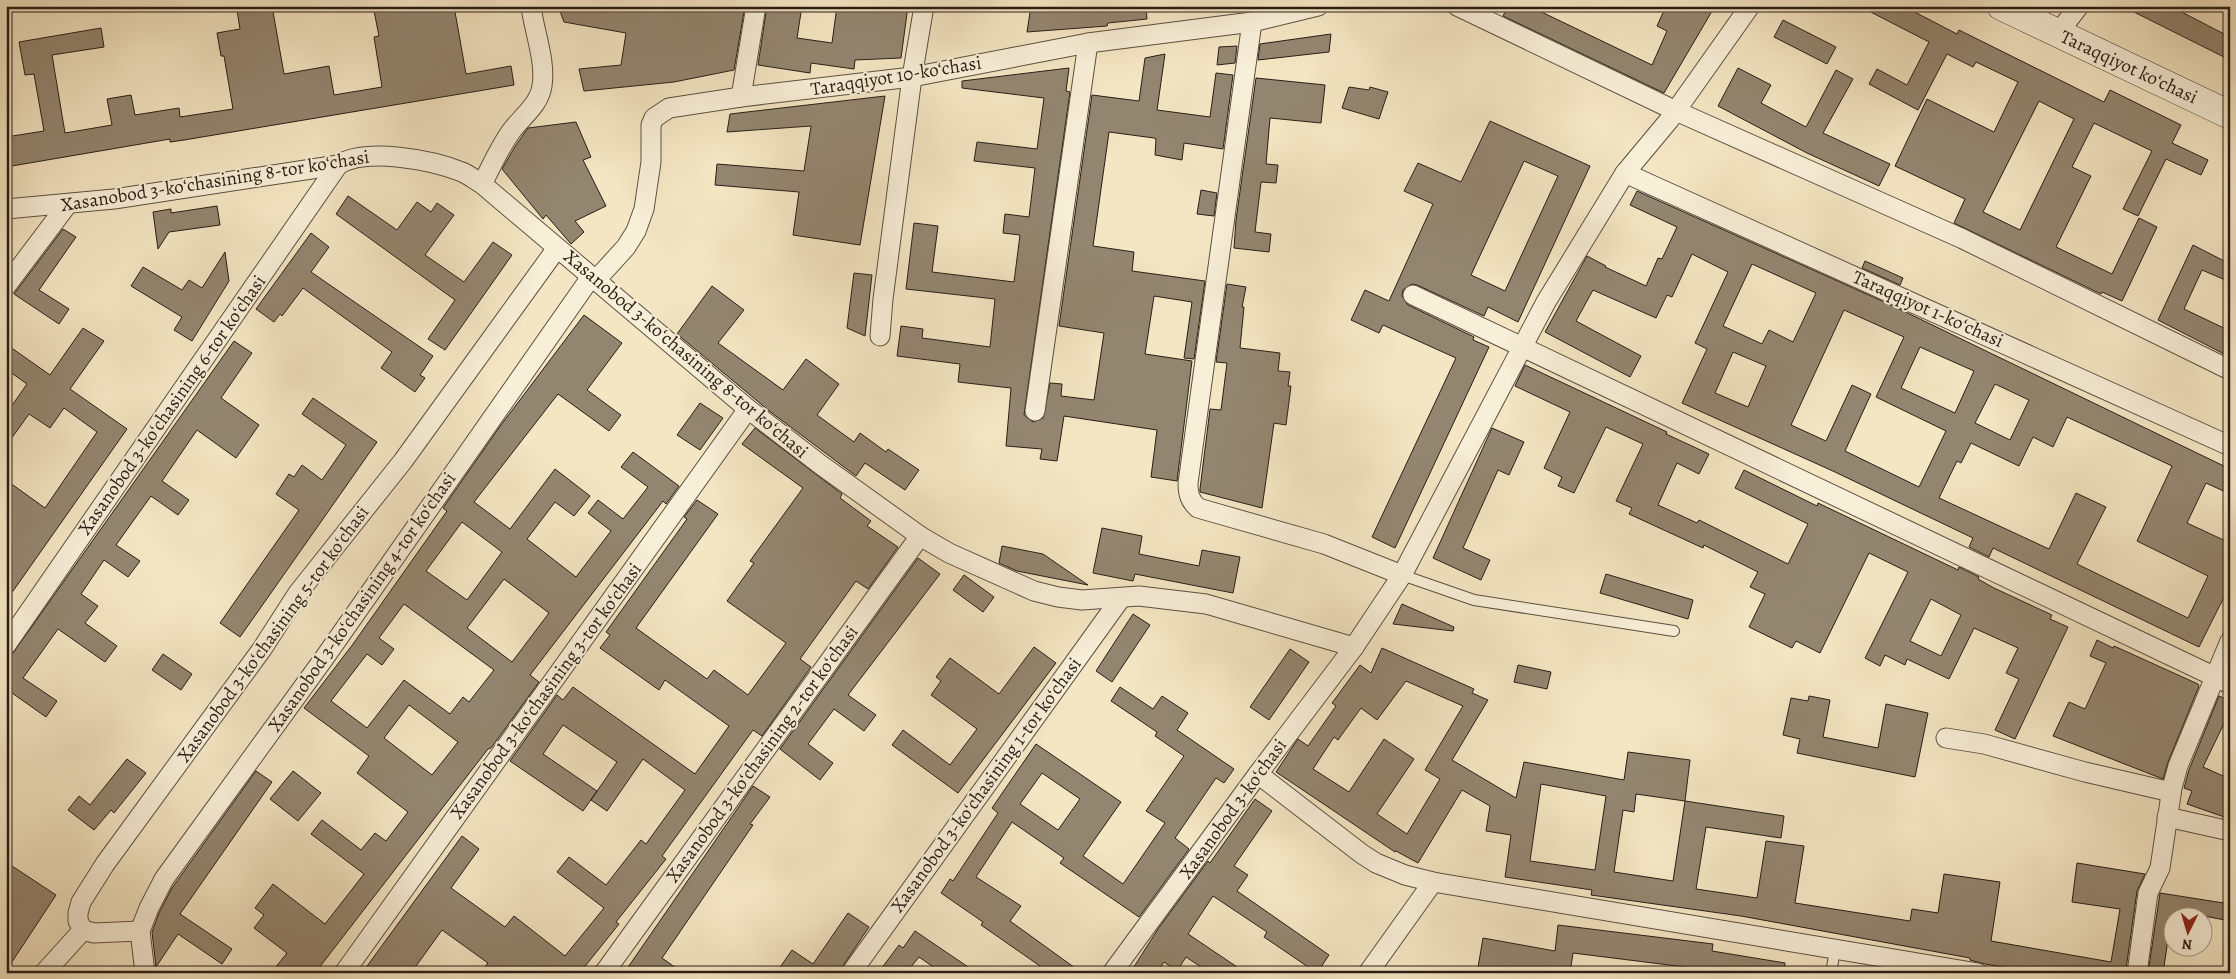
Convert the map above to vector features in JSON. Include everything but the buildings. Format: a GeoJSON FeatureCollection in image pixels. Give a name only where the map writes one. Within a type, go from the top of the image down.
{"type":"FeatureCollection","features":[{"type":"Feature","properties":{"kind":"street"},"geometry":{"type":"LineString","coordinates":[[482,184],[510,132],[530,111],[542,88],[542,64],[534,30],[531,6]]}},
{"type":"Feature","properties":{"kind":"street"},"geometry":{"type":"LineString","coordinates":[[741,97],[756,6]]}},
{"type":"Feature","properties":{"kind":"street"},"geometry":{"type":"LineString","coordinates":[[880,336],[883,299],[912,77],[924,6]]}},
{"type":"Feature","properties":{"kind":"street","name":"Taraqqiyot 10-koʻchasi"},"geometry":{"type":"LineString","coordinates":[[594,279],[626,247],[636,231],[644,209],[651,162],[650,138],[654,118],[669,108],[741,97],[912,77],[1088,42],[1252,22],[1318,6]]}},
{"type":"Feature","properties":{"kind":"street"},"geometry":{"type":"LineString","coordinates":[[1457,6],[1490,14],[1676,111],[1963,239],[2230,370]]}},
{"type":"Feature","properties":{"kind":"street","name":"Xasanobod 3-koʻchasi"},"geometry":{"type":"LineString","coordinates":[[1112,973],[1354,647],[1402,575],[1546,302],[1625,173],[1676,111],[1750,6]]}},
{"type":"Feature","properties":{"kind":"street","name":"Taraqqiyot koʻchasi"},"geometry":{"type":"LineString","coordinates":[[2001,6],[2230,115]]}},
{"type":"Feature","properties":{"kind":"street"},"geometry":{"type":"LineString","coordinates":[[2058,33],[2079,6]]}},
{"type":"Feature","properties":{"kind":"street"},"geometry":{"type":"LineString","coordinates":[[1252,22],[1188,493],[1191,501],[1198,508],[1324,544],[1402,575]]}},
{"type":"Feature","properties":{"kind":"street"},"geometry":{"type":"LineString","coordinates":[[1034,410],[1088,42]]}},
{"type":"Feature","properties":{"kind":"street","name":"Xasanobod 3-koʻchasining 8-tor koʻchasi"},"geometry":{"type":"LineString","coordinates":[[6,210],[67,205],[338,165],[353,158],[397,157],[462,172],[482,184],[748,409],[821,465],[920,536],[949,553],[1034,590],[1058,598],[1082,600],[1139,596],[1206,604],[1354,647]]}},
{"type":"Feature","properties":{"kind":"street","name":"Xasanobod 3-koʻchasining 6-tor koʻchasi"},"geometry":{"type":"LineString","coordinates":[[6,645],[338,165]]}},
{"type":"Feature","properties":{"kind":"street","name":"Taraqqiyot 1-koʻchasi"},"geometry":{"type":"LineString","coordinates":[[1625,173],[2230,446]]}},
{"type":"Feature","properties":{"kind":"street"},"geometry":{"type":"LineString","coordinates":[[6,286],[67,205]]}},
{"type":"Feature","properties":{"kind":"street","name":"Xasanobod 3-koʻchasining 5-tor koʻchasi"},"geometry":{"type":"LineString","coordinates":[[83,930],[78,921],[81,902],[105,864],[262,649],[298,593],[403,461],[557,248]]}},
{"type":"Feature","properties":{"kind":"street","name":"Xasanobod 3-koʻchasining 4-tor koʻchasi"},"geometry":{"type":"LineString","coordinates":[[140,931],[164,879],[325,657],[594,279]]}},
{"type":"Feature","properties":{"kind":"street"},"geometry":{"type":"LineString","coordinates":[[1413,295],[2222,680]]}},
{"type":"Feature","properties":{"kind":"street","name":"Xasanobod 3-koʻchasining 3-tor koʻchasi"},"geometry":{"type":"LineString","coordinates":[[344,973],[748,409]]}},
{"type":"Feature","properties":{"kind":"street","name":"Xasanobod 3-koʻchasining 2-tor koʻchasi"},"geometry":{"type":"LineString","coordinates":[[604,973],[920,536]]}},
{"type":"Feature","properties":{"kind":"street","name":"Xasanobod 3-koʻchasining 1-tor koʻchasi"},"geometry":{"type":"LineString","coordinates":[[851,973],[1121,598]]}},
{"type":"Feature","properties":{"kind":"street"},"geometry":{"type":"LineString","coordinates":[[2137,973],[2148,893],[2160,868],[2171,792],[2178,766],[2222,680],[2230,642]]}},
{"type":"Feature","properties":{"kind":"street"},"geometry":{"type":"LineString","coordinates":[[1946,738],[1984,744],[2085,772],[2171,792]]}},
{"type":"Feature","properties":{"kind":"street"},"geometry":{"type":"LineString","coordinates":[[1258,774],[1376,863],[1405,875],[1433,882],[1978,973]]}},
{"type":"Feature","properties":{"kind":"street"},"geometry":{"type":"LineString","coordinates":[[2167,817],[2230,831]]}},
{"type":"Feature","properties":{"kind":"street"},"geometry":{"type":"LineString","coordinates":[[1368,973],[1433,882]]}},
{"type":"Feature","properties":{"kind":"street"},"geometry":{"type":"LineString","coordinates":[[44,973],[83,930],[94,933],[140,931],[145,973]]}},
{"type":"Feature","properties":{"kind":"lane"},"geometry":{"type":"LineString","coordinates":[[1402,575],[1474,600],[1674,630]]}},
{"type":"Feature","properties":{"kind":"lane"},"geometry":{"type":"LineString","coordinates":[[1831,973],[1835,950]]}}]}
